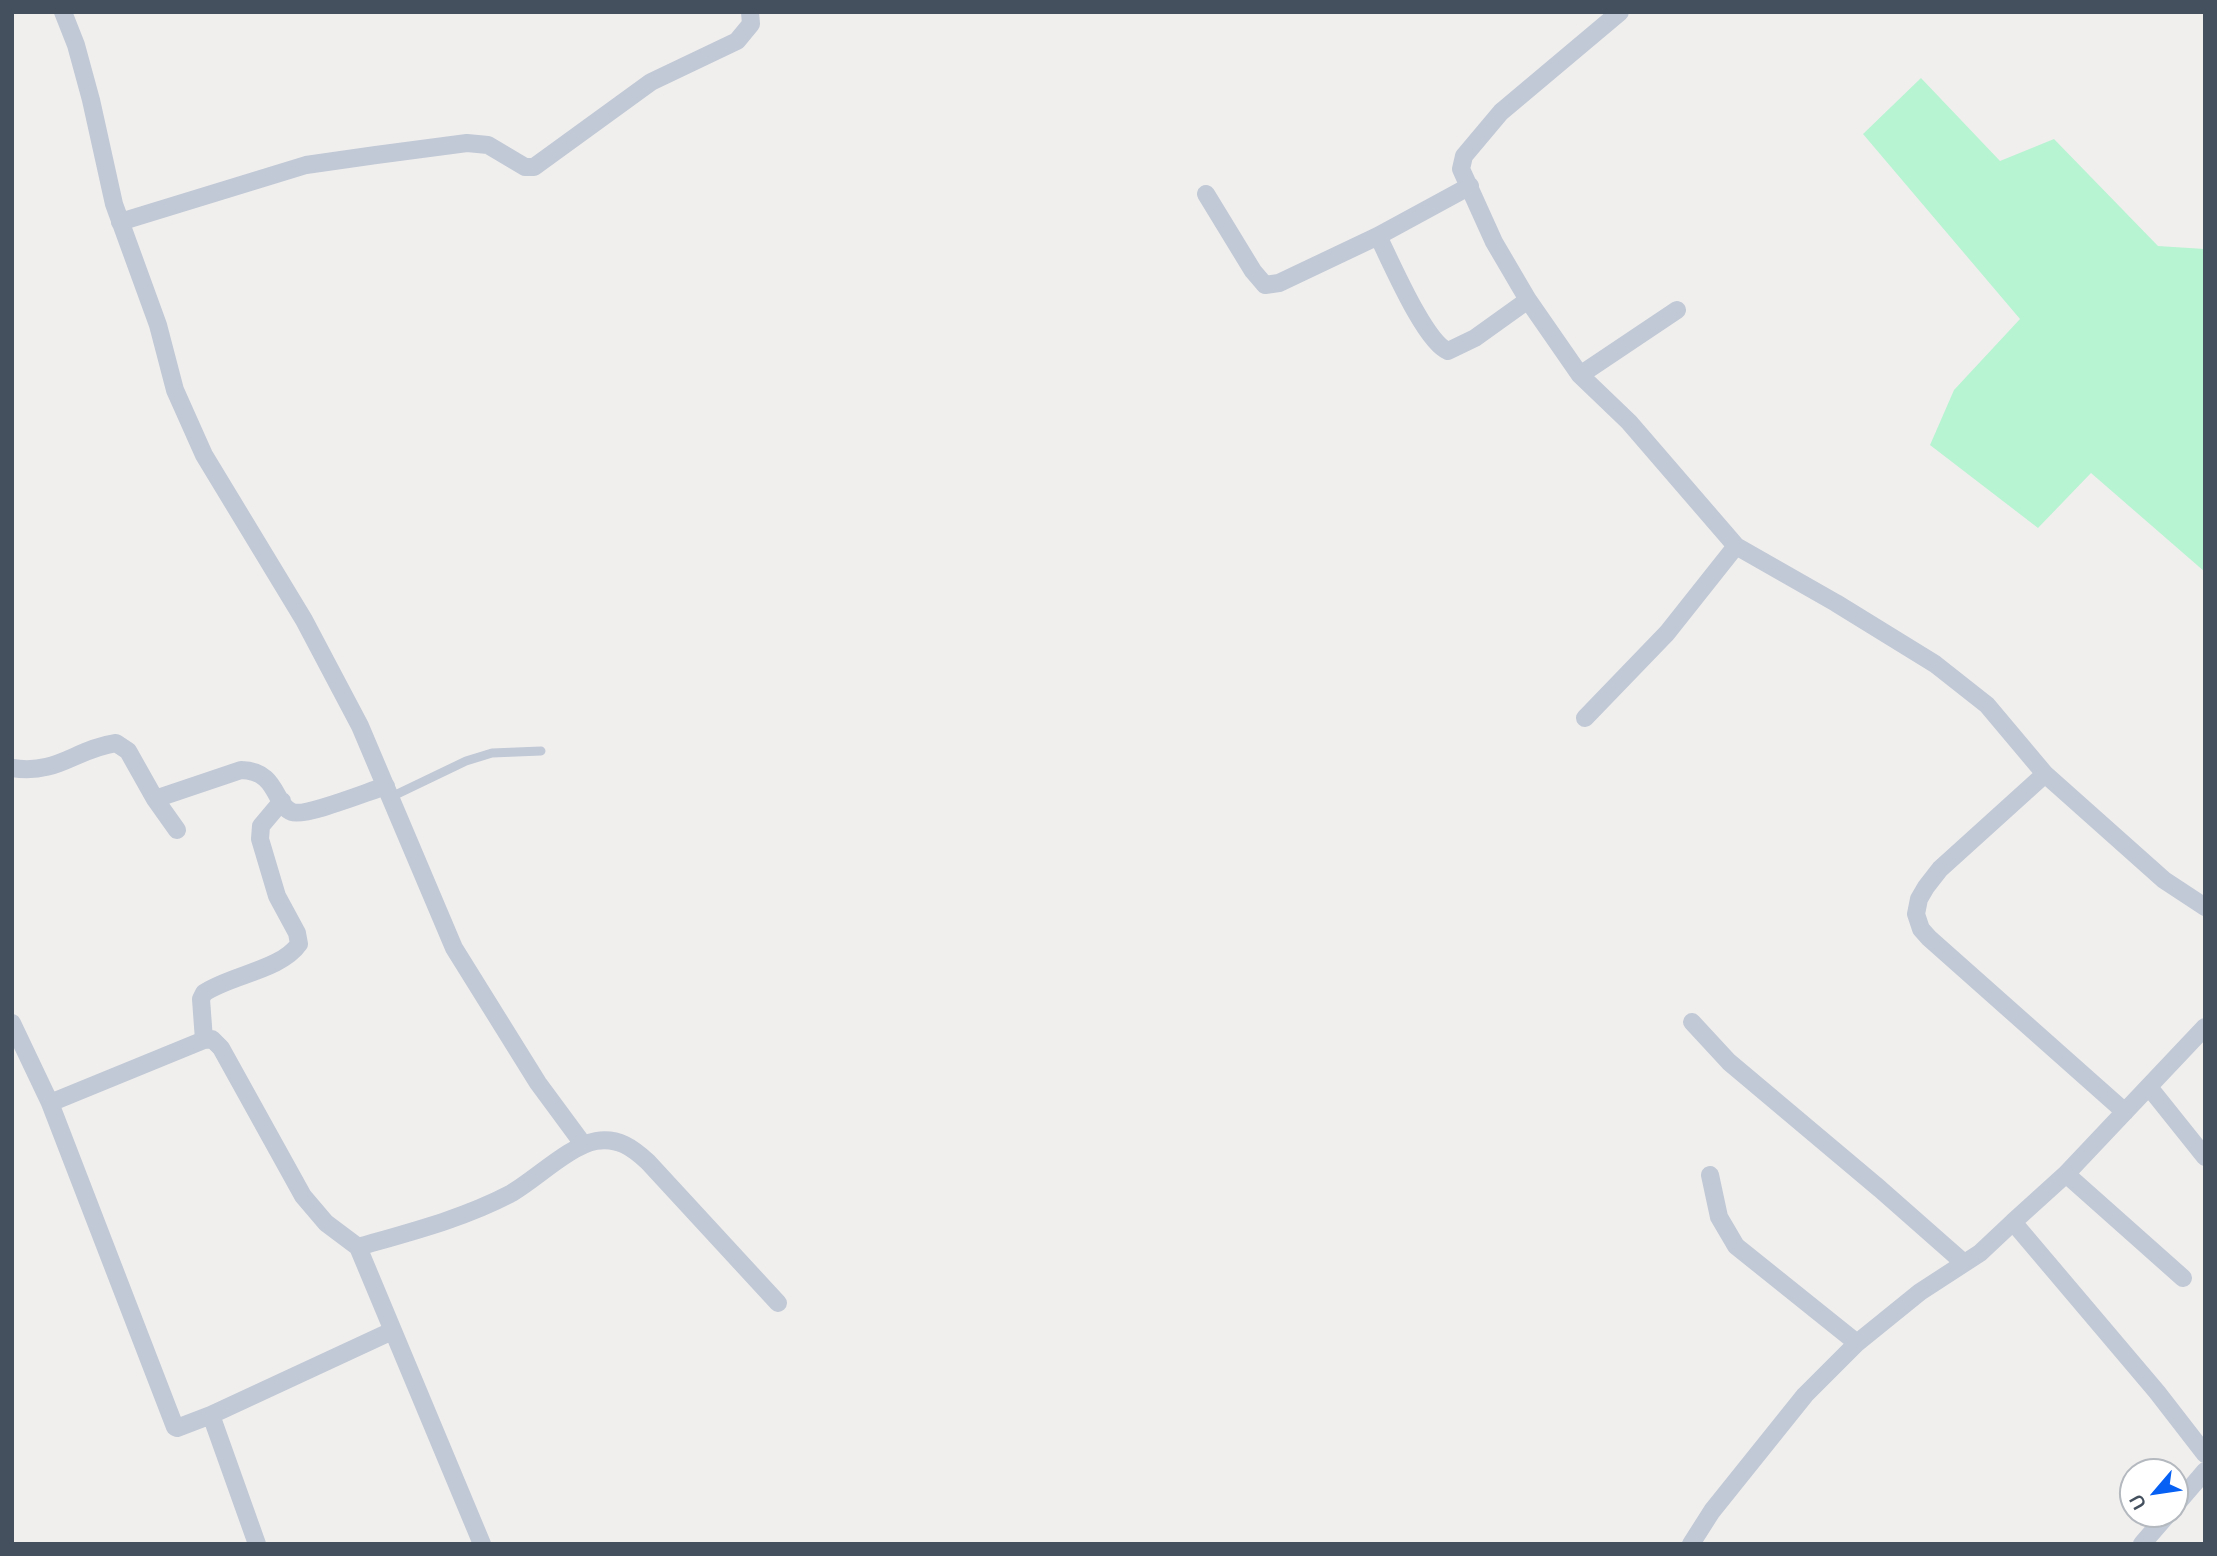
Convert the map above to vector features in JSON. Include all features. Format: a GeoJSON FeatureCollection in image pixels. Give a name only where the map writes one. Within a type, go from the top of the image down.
{"type":"FeatureCollection","features":[{"type":"Feature","properties":{"kind":"street"},"geometry":{"type":"LineString","coordinates":[[63,12],[76,45],[114,204],[158,325],[175,390],[204,454],[304,620],[360,726],[454,948],[538,1083],[583,1144]]}},
{"type":"Feature","properties":{"kind":"street"},"geometry":{"type":"LineString","coordinates":[[120,222],[306,165],[389,153],[467,144],[488,145],[525,167],[534,167],[651,82],[737,41],[751,24],[750,12]]}},
{"type":"Feature","properties":{"kind":"street"},"geometry":{"type":"LineString","coordinates":[[1620,12],[1501,112],[1464,156],[1461,169],[1494,242],[1528,300],[1580,375],[1629,422],[1736,546],[1935,664],[1987,705],[2045,774],[2164,880],[2205,907]]}},
{"type":"Feature","properties":{"kind":"street"},"geometry":{"type":"LineString","coordinates":[[1206,194],[1252,271],[1265,285],[1279,283],[1378,236],[1470,186]]}},
{"type":"Feature","properties":{"kind":"street"},"geometry":{"type":"LineString","coordinates":[[1378,236],[1426,329],[1443,349],[1448,351],[1475,338],[1528,300]]}},
{"type":"Feature","properties":{"kind":"street"},"geometry":{"type":"LineString","coordinates":[[1580,375],[1677,310]]}},
{"type":"Feature","properties":{"kind":"street"},"geometry":{"type":"LineString","coordinates":[[1585,718],[1667,633],[1736,546]]}},
{"type":"Feature","properties":{"kind":"street"},"geometry":{"type":"LineString","coordinates":[[12,768],[34,770],[57,766],[96,746],[116,743],[128,751],[155,799],[177,830]]}},
{"type":"Feature","properties":{"kind":"street"},"geometry":{"type":"LineString","coordinates":[[155,799],[240,770],[251,770],[260,774],[275,788],[290,811],[302,813],[389,792]]}},
{"type":"Feature","properties":{"kind":"street"},"geometry":{"type":"LineString","coordinates":[[2045,774],[1940,869],[1919,899],[1916,914],[1921,929],[1929,939],[2125,1112]]}},
{"type":"Feature","properties":{"kind":"street"},"geometry":{"type":"LineString","coordinates":[[204,1040],[201,999],[204,993],[278,960],[299,944],[297,933],[277,896],[260,839],[261,826],[282,801]]}},
{"type":"Feature","properties":{"kind":"street"},"geometry":{"type":"LineString","coordinates":[[1692,1022],[1729,1062],[1964,1263]]}},
{"type":"Feature","properties":{"kind":"street"},"geometry":{"type":"LineString","coordinates":[[12,1023],[50,1103],[175,1427],[211,1415],[392,1331]]}},
{"type":"Feature","properties":{"kind":"street"},"geometry":{"type":"LineString","coordinates":[[1691,1544],[1712,1511],[1805,1395],[1857,1343],[1911,1299],[1980,1253],[2066,1174],[2205,1027]]}},
{"type":"Feature","properties":{"kind":"street"},"geometry":{"type":"LineString","coordinates":[[50,1103],[204,1040],[212,1040],[221,1048],[303,1196],[326,1223],[358,1247],[482,1544]]}},
{"type":"Feature","properties":{"kind":"street"},"geometry":{"type":"LineString","coordinates":[[2149,1087],[2205,1157]]}},
{"type":"Feature","properties":{"kind":"street"},"geometry":{"type":"LineString","coordinates":[[358,1247],[441,1224],[511,1193],[583,1144],[599,1140],[624,1142],[634,1149],[741,1260],[778,1303]]}},
{"type":"Feature","properties":{"kind":"street"},"geometry":{"type":"LineString","coordinates":[[2066,1174],[2183,1278]]}},
{"type":"Feature","properties":{"kind":"street"},"geometry":{"type":"LineString","coordinates":[[1710,1175],[1719,1217],[1736,1246],[1857,1343]]}},
{"type":"Feature","properties":{"kind":"street"},"geometry":{"type":"LineString","coordinates":[[2013,1222],[2157,1392],[2205,1454]]}},
{"type":"Feature","properties":{"kind":"street"},"geometry":{"type":"LineString","coordinates":[[211,1415],[257,1544]]}},
{"type":"Feature","properties":{"kind":"street"},"geometry":{"type":"LineString","coordinates":[[2189,1490],[2205,1471]]}},
{"type":"Feature","properties":{"kind":"street"},"geometry":{"type":"LineString","coordinates":[[2142,1544],[2156,1528]]}},
{"type":"Feature","properties":{"kind":"lane"},"geometry":{"type":"LineString","coordinates":[[389,792],[492,752],[541,751]]}},
{"type":"Feature","properties":{"kind":"green space"},"geometry":{"type":"Polygon","coordinates":[[[1921,78],[2000,161],[2054,139],[2158,246],[2205,249],[2205,572],[2091,473],[2038,528],[1930,445],[1954,390],[2020,319],[1863,134],[1921,78]]]}}]}
